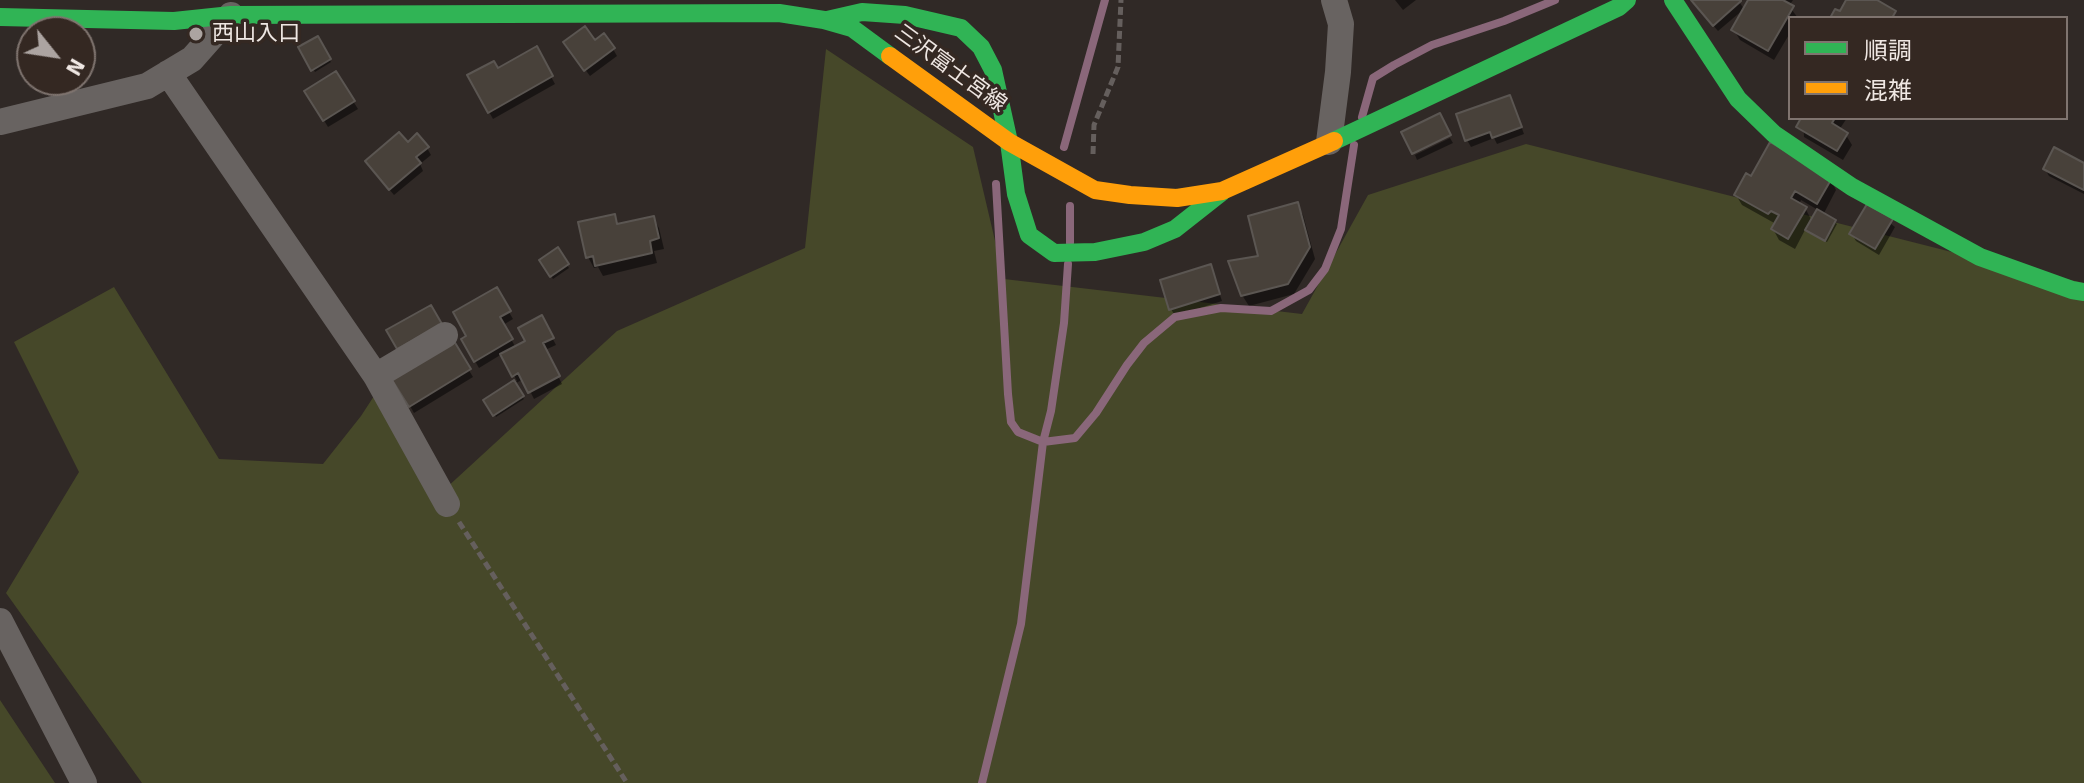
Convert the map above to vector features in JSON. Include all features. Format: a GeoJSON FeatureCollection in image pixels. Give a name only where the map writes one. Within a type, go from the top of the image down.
{"type":"FeatureCollection","features":[{"type":"Feature","properties":{"kind":"main road","name":"三沢富士宮線"},"geometry":{"type":"LineString","coordinates":[[0,17],[174,21],[275,7],[779,13],[852,28],[1009,142],[1095,190],[1177,198],[1222,191],[1372,124],[1619,7],[1627,0]]}},
{"type":"Feature","properties":{"kind":"main road"},"geometry":{"type":"LineString","coordinates":[[1673,0],[1738,99],[1774,134],[1852,187],[1980,257],[2084,292]]}},
{"type":"Feature","properties":{"kind":"main road"},"geometry":{"type":"LineString","coordinates":[[824,20],[862,12],[905,15],[961,28],[981,47],[993,70],[1009,142],[1016,194],[1029,235],[1054,253],[1087,252],[1144,242],[1175,229],[1222,191]]}},
{"type":"Feature","properties":{"kind":"street"},"geometry":{"type":"LineString","coordinates":[[955,0],[961,28]]}},
{"type":"Feature","properties":{"kind":"street"},"geometry":{"type":"LineString","coordinates":[[1334,0],[1341,24],[1334,140]]}},
{"type":"Feature","properties":{"kind":"street"},"geometry":{"type":"LineString","coordinates":[[0,122],[147,86],[192,59],[231,15]]}},
{"type":"Feature","properties":{"kind":"street"},"geometry":{"type":"LineString","coordinates":[[168,73],[376,376],[447,504]]}},
{"type":"Feature","properties":{"kind":"street"},"geometry":{"type":"LineString","coordinates":[[376,376],[445,335]]}},
{"type":"Feature","properties":{"kind":"street"},"geometry":{"type":"LineString","coordinates":[[0,621],[84,783]]}},
{"type":"Feature","properties":{"kind":"path"},"geometry":{"type":"LineString","coordinates":[[1106,158],[1093,155],[1094,125],[1118,67],[1121,0]]}},
{"type":"Feature","properties":{"kind":"path"},"geometry":{"type":"LineString","coordinates":[[447,504],[627,783]]}},
{"type":"Feature","properties":{"kind":"green space"},"geometry":{"type":"Polygon","coordinates":[[[826,49],[973,147],[1004,279],[1302,314],[1368,195],[1526,144],[2084,283],[2084,783],[142,783],[6,593],[79,472],[14,342],[114,287],[219,459],[323,464],[376,393],[432,501],[617,331],[805,248],[826,49]]]}},
{"type":"Feature","properties":{"kind":"green space"},"geometry":{"type":"Polygon","coordinates":[[[0,700],[55,783],[0,783],[0,700]]]}},
{"type":"Feature","properties":{"kind":"building"},"geometry":{"type":"Polygon","coordinates":[[[1691,0],[1741,0],[1741,1],[1713,26],[1691,0]]]}},
{"type":"Feature","properties":{"kind":"building"},"geometry":{"type":"Polygon","coordinates":[[[1748,0],[1783,0],[1794,6],[1768,51],[1731,30],[1748,0]]]}},
{"type":"Feature","properties":{"kind":"building"},"geometry":{"type":"Polygon","coordinates":[[[1846,0],[1877,0],[1896,11],[1893,16],[1831,16],[1835,9],[1840,11],[1846,0]]]}},
{"type":"Feature","properties":{"kind":"building"},"geometry":{"type":"Polygon","coordinates":[[[585,26],[595,40],[604,33],[615,48],[584,71],[563,42],[585,26]]]}},
{"type":"Feature","properties":{"kind":"building"},"geometry":{"type":"Polygon","coordinates":[[[318,36],[331,59],[311,71],[298,47],[318,36]]]}},
{"type":"Feature","properties":{"kind":"building"},"geometry":{"type":"Polygon","coordinates":[[[537,46],[553,76],[488,113],[467,75],[494,61],[498,68],[537,46]]]}},
{"type":"Feature","properties":{"kind":"building"},"geometry":{"type":"Polygon","coordinates":[[[336,71],[355,101],[323,121],[304,91],[336,71]]]}},
{"type":"Feature","properties":{"kind":"building"},"geometry":{"type":"Polygon","coordinates":[[[1510,95],[1522,127],[1492,138],[1490,132],[1465,141],[1456,114],[1510,95]]]}},
{"type":"Feature","properties":{"kind":"building"},"geometry":{"type":"Polygon","coordinates":[[[1440,113],[1451,135],[1412,154],[1401,132],[1440,113]]]}},
{"type":"Feature","properties":{"kind":"building"},"geometry":{"type":"Polygon","coordinates":[[[1800,120],[1834,120],[1832,123],[1848,133],[1837,151],[1796,127],[1800,120]]]}},
{"type":"Feature","properties":{"kind":"building"},"geometry":{"type":"Polygon","coordinates":[[[399,132],[408,142],[417,133],[429,147],[416,157],[421,163],[389,190],[365,161],[399,132]]]}},
{"type":"Feature","properties":{"kind":"building"},"geometry":{"type":"Polygon","coordinates":[[[1770,142],[1832,178],[1817,204],[1795,191],[1791,198],[1807,207],[1788,239],[1771,229],[1779,215],[1771,211],[1768,214],[1734,195],[1746,173],[1751,176],[1770,142]]]}},
{"type":"Feature","properties":{"kind":"building"},"geometry":{"type":"Polygon","coordinates":[[[2054,147],[2084,163],[2084,190],[2043,169],[2054,147]]]}},
{"type":"Feature","properties":{"kind":"building"},"geometry":{"type":"Polygon","coordinates":[[[1298,202],[1310,247],[1288,284],[1241,296],[1228,261],[1258,256],[1248,216],[1298,202]]]}},
{"type":"Feature","properties":{"kind":"building"},"geometry":{"type":"Polygon","coordinates":[[[1867,204],[1893,219],[1875,249],[1849,234],[1867,204]]]}},
{"type":"Feature","properties":{"kind":"building"},"geometry":{"type":"Polygon","coordinates":[[[1817,209],[1836,220],[1825,241],[1805,230],[1817,209]]]}},
{"type":"Feature","properties":{"kind":"building"},"geometry":{"type":"Polygon","coordinates":[[[615,214],[617,224],[654,216],[659,238],[650,241],[652,253],[595,266],[593,256],[586,258],[578,222],[615,214]]]}},
{"type":"Feature","properties":{"kind":"building"},"geometry":{"type":"Polygon","coordinates":[[[558,247],[569,264],[550,277],[539,260],[558,247]]]}},
{"type":"Feature","properties":{"kind":"building"},"geometry":{"type":"Polygon","coordinates":[[[1211,264],[1220,294],[1169,310],[1160,280],[1211,264]]]}},
{"type":"Feature","properties":{"kind":"building"},"geometry":{"type":"Polygon","coordinates":[[[497,287],[511,311],[500,317],[513,339],[474,362],[461,339],[466,336],[453,312],[497,287]]]}},
{"type":"Feature","properties":{"kind":"building"},"geometry":{"type":"Polygon","coordinates":[[[431,305],[442,324],[397,349],[386,330],[431,305]]]}},
{"type":"Feature","properties":{"kind":"building"},"geometry":{"type":"Polygon","coordinates":[[[542,315],[554,338],[543,343],[560,376],[528,393],[518,373],[512,377],[500,354],[525,341],[518,328],[542,315]]]}},
{"type":"Feature","properties":{"kind":"building"},"geometry":{"type":"Polygon","coordinates":[[[454,341],[471,369],[409,407],[392,380],[454,341]]]}},
{"type":"Feature","properties":{"kind":"building"},"geometry":{"type":"Polygon","coordinates":[[[514,380],[524,396],[493,416],[483,400],[514,380]]]}},
{"type":"Feature","properties":{"kind":"waterway"},"geometry":{"type":"LineString","coordinates":[[1064,147],[1105,0]]}},
{"type":"Feature","properties":{"kind":"waterway"},"geometry":{"type":"LineString","coordinates":[[1362,117],[1373,78],[1394,65],[1432,45],[1555,0]]}},
{"type":"Feature","properties":{"kind":"waterway"},"geometry":{"type":"LineString","coordinates":[[996,184],[1011,422],[1018,432],[1043,442],[1075,438],[1144,343],[1175,317],[1221,308],[1271,311],[1309,290],[1325,269],[1341,229],[1354,145]]}},
{"type":"Feature","properties":{"kind":"waterway"},"geometry":{"type":"LineString","coordinates":[[1070,206],[1070,243]]}},
{"type":"Feature","properties":{"kind":"waterway"},"geometry":{"type":"LineString","coordinates":[[982,783],[1021,624],[1043,442],[1051,411],[1064,323],[1068,264]]}},
{"type":"Feature","properties":{"kind":"traffic: fast"},"geometry":{"type":"LineString","coordinates":[[1334,141],[1619,7],[1627,0]]}},
{"type":"Feature","properties":{"kind":"traffic: fast"},"geometry":{"type":"LineString","coordinates":[[1673,0],[1738,99],[1774,134],[1852,187],[1980,257],[2084,292]]}},
{"type":"Feature","properties":{"kind":"traffic: fast"},"geometry":{"type":"LineString","coordinates":[[827,20],[862,12],[905,15],[961,28],[981,47],[993,70],[1009,142],[1016,194],[1029,235],[1054,253],[1095,252],[1144,242],[1175,229],[1222,192]]}},
{"type":"Feature","properties":{"kind":"traffic: fast"},"geometry":{"type":"LineString","coordinates":[[0,17],[174,21],[231,15],[779,13],[852,28],[890,56]]}},
{"type":"Feature","properties":{"kind":"traffic: slow"},"geometry":{"type":"LineString","coordinates":[[890,56],[1009,142],[1095,190],[1177,198],[1222,191],[1334,141]]}},
{"type":"Feature","properties":{"kind":"place","name":"西山入口"},"geometry":{"type":"Point","coordinates":[196,34]}}]}
